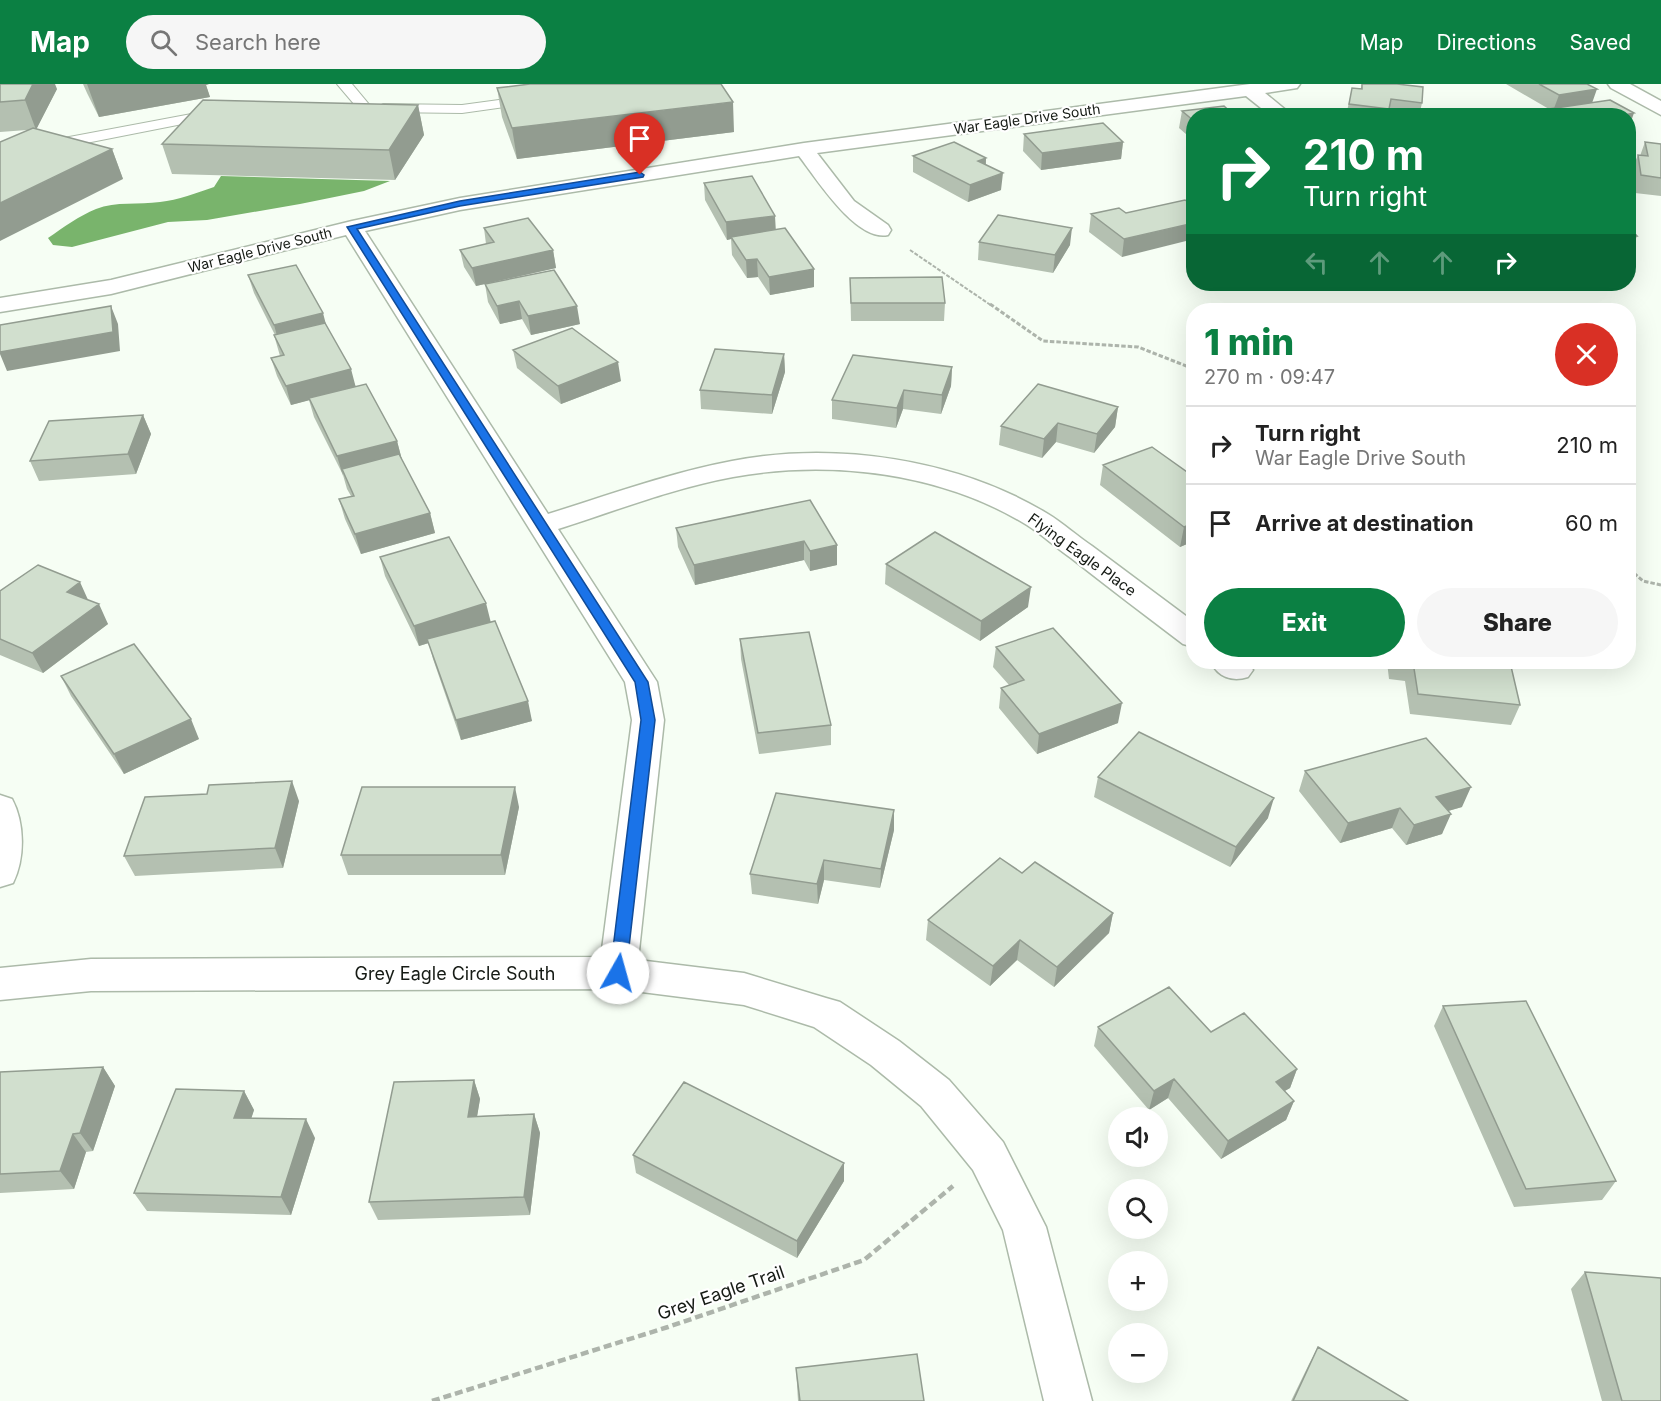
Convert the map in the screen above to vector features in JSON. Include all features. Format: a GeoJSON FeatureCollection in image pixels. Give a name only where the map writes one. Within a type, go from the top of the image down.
{"type":"FeatureCollection","features":[{"type":"Feature","properties":{"kind":"street","name":"War Eagle Drive South"},"geometry":{"type":"LineString","coordinates":[[0,305],[111,287],[352,227],[460,204],[804,149],[1291,84]]}},
{"type":"Feature","properties":{"kind":"street"},"geometry":{"type":"LineString","coordinates":[[1617,84],[1661,109]]}},
{"type":"Feature","properties":{"kind":"street"},"geometry":{"type":"LineString","coordinates":[[1250,90],[1274,108]]}},
{"type":"Feature","properties":{"kind":"street"},"geometry":{"type":"LineString","coordinates":[[804,149],[847,205],[880,230]]}},
{"type":"Feature","properties":{"kind":"street"},"geometry":{"type":"LineString","coordinates":[[352,227],[641,682],[648,720],[618,973]]}},
{"type":"Feature","properties":{"kind":"street","name":"Flying Eagle Place"},"geometry":{"type":"LineString","coordinates":[[540,525],[734,469],[778,463],[836,462],[890,468],[942,479],[992,496],[1038,520],[1186,632]]}},
{"type":"Feature","properties":{"kind":"street"},"geometry":{"type":"LineString","coordinates":[[0,808],[5,851],[0,873]]}},
{"type":"Feature","properties":{"kind":"street","name":"Grey Eagle Circle South"},"geometry":{"type":"LineString","coordinates":[[0,984],[91,975],[618,973],[744,989],[826,1014],[885,1053],[934,1093],[988,1156],[1024,1227],[1068,1401]]}},
{"type":"Feature","properties":{"kind":"lane"},"geometry":{"type":"LineString","coordinates":[[344,84],[365,108]]}},
{"type":"Feature","properties":{"kind":"lane"},"geometry":{"type":"LineString","coordinates":[[320,110],[462,109],[544,97]]}},
{"type":"Feature","properties":{"kind":"lane"},"geometry":{"type":"LineString","coordinates":[[0,155],[219,112],[230,112]]}},
{"type":"Feature","properties":{"kind":"path"},"geometry":{"type":"LineString","coordinates":[[880,230],[1043,341],[1138,347],[1186,366]]}},
{"type":"Feature","properties":{"kind":"path"},"geometry":{"type":"LineString","coordinates":[[1636,575],[1643,581],[1661,585]]}},
{"type":"Feature","properties":{"kind":"path","name":"Grey Eagle Trail"},"geometry":{"type":"LineString","coordinates":[[432,1401],[668,1327],[864,1260],[988,1156]]}},
{"type":"Feature","properties":{"kind":"shaded area"},"geometry":{"type":"Polygon","coordinates":[[[221,176],[390,181],[364,191],[300,204],[207,220],[168,222],[72,247],[53,245],[48,238],[96,209],[111,205],[152,203],[181,198],[214,187],[221,176]]]}},
{"type":"Feature","properties":{"kind":"building"},"geometry":{"type":"Polygon","coordinates":[[[0,84],[33,84],[25,100],[0,102],[0,84]]]}},
{"type":"Feature","properties":{"kind":"building"},"geometry":{"type":"Polygon","coordinates":[[[530,84],[721,84],[733,102],[512,128],[497,88],[530,84]]]}},
{"type":"Feature","properties":{"kind":"building"},"geometry":{"type":"Polygon","coordinates":[[[1362,84],[1423,87],[1422,103],[1391,99],[1389,108],[1349,104],[1352,88],[1362,89],[1362,84]]]}},
{"type":"Feature","properties":{"kind":"building"},"geometry":{"type":"Polygon","coordinates":[[[1539,84],[1587,84],[1597,89],[1559,95],[1539,84]]]}},
{"type":"Feature","properties":{"kind":"building"},"geometry":{"type":"Polygon","coordinates":[[[203,100],[418,105],[389,150],[162,144],[203,100]]]}},
{"type":"Feature","properties":{"kind":"building"},"geometry":{"type":"Polygon","coordinates":[[[1610,100],[1625,108],[1556,108],[1610,100]]]}},
{"type":"Feature","properties":{"kind":"building"},"geometry":{"type":"Polygon","coordinates":[[[1103,123],[1123,142],[1042,153],[1024,134],[1103,123]]]}},
{"type":"Feature","properties":{"kind":"building"},"geometry":{"type":"Polygon","coordinates":[[[33,128],[112,149],[0,203],[0,142],[33,128]]]}},
{"type":"Feature","properties":{"kind":"building"},"geometry":{"type":"Polygon","coordinates":[[[954,142],[986,158],[978,161],[1003,173],[970,185],[913,156],[954,142]]]}},
{"type":"Feature","properties":{"kind":"building"},"geometry":{"type":"Polygon","coordinates":[[[1645,142],[1661,144],[1661,178],[1641,175],[1638,155],[1648,156],[1645,142]]]}},
{"type":"Feature","properties":{"kind":"building"},"geometry":{"type":"Polygon","coordinates":[[[752,176],[775,216],[726,222],[704,183],[752,176]]]}},
{"type":"Feature","properties":{"kind":"building"},"geometry":{"type":"Polygon","coordinates":[[[1186,201],[1186,225],[1124,239],[1091,214],[1119,208],[1126,213],[1186,201]]]}},
{"type":"Feature","properties":{"kind":"building"},"geometry":{"type":"Polygon","coordinates":[[[998,215],[1072,228],[1055,255],[979,242],[998,215]]]}},
{"type":"Feature","properties":{"kind":"building"},"geometry":{"type":"Polygon","coordinates":[[[528,218],[553,250],[472,268],[460,250],[494,242],[484,228],[528,218]]]}},
{"type":"Feature","properties":{"kind":"building"},"geometry":{"type":"Polygon","coordinates":[[[785,228],[814,269],[769,277],[757,259],[746,260],[731,237],[785,228]]]}},
{"type":"Feature","properties":{"kind":"building"},"geometry":{"type":"Polygon","coordinates":[[[296,265],[323,313],[274,325],[248,275],[296,265]]]}},
{"type":"Feature","properties":{"kind":"building"},"geometry":{"type":"Polygon","coordinates":[[[554,270],[577,306],[528,316],[519,301],[497,306],[485,284],[554,270]]]}},
{"type":"Feature","properties":{"kind":"building"},"geometry":{"type":"Polygon","coordinates":[[[942,277],[945,303],[851,303],[850,278],[942,277]]]}},
{"type":"Feature","properties":{"kind":"building"},"geometry":{"type":"Polygon","coordinates":[[[111,306],[113,332],[0,352],[0,325],[111,306]]]}},
{"type":"Feature","properties":{"kind":"building"},"geometry":{"type":"Polygon","coordinates":[[[325,323],[351,369],[286,386],[271,358],[284,355],[274,335],[325,323]]]}},
{"type":"Feature","properties":{"kind":"building"},"geometry":{"type":"Polygon","coordinates":[[[572,328],[618,362],[558,386],[513,350],[572,328]]]}},
{"type":"Feature","properties":{"kind":"building"},"geometry":{"type":"Polygon","coordinates":[[[715,349],[784,354],[772,395],[700,390],[715,349]]]}},
{"type":"Feature","properties":{"kind":"building"},"geometry":{"type":"Polygon","coordinates":[[[853,355],[952,367],[942,395],[904,390],[897,408],[832,400],[853,355]]]}},
{"type":"Feature","properties":{"kind":"building"},"geometry":{"type":"Polygon","coordinates":[[[366,384],[397,441],[337,456],[309,398],[366,384]]]}},
{"type":"Feature","properties":{"kind":"building"},"geometry":{"type":"Polygon","coordinates":[[[1038,384],[1118,407],[1097,434],[1058,423],[1044,439],[1001,426],[1038,384]]]}},
{"type":"Feature","properties":{"kind":"building"},"geometry":{"type":"Polygon","coordinates":[[[143,415],[128,454],[30,461],[49,421],[143,415]]]}},
{"type":"Feature","properties":{"kind":"building"},"geometry":{"type":"Polygon","coordinates":[[[1152,447],[1186,471],[1186,526],[1184,527],[1103,465],[1152,447]]]}},
{"type":"Feature","properties":{"kind":"building"},"geometry":{"type":"Polygon","coordinates":[[[399,454],[430,513],[355,534],[339,499],[354,496],[342,469],[399,454]]]}},
{"type":"Feature","properties":{"kind":"building"},"geometry":{"type":"Polygon","coordinates":[[[810,500],[837,545],[810,551],[804,541],[694,565],[676,528],[810,500]]]}},
{"type":"Feature","properties":{"kind":"building"},"geometry":{"type":"Polygon","coordinates":[[[935,532],[1031,587],[981,621],[886,564],[935,532]]]}},
{"type":"Feature","properties":{"kind":"building"},"geometry":{"type":"Polygon","coordinates":[[[449,537],[486,603],[414,626],[380,557],[449,537]]]}},
{"type":"Feature","properties":{"kind":"building"},"geometry":{"type":"Polygon","coordinates":[[[38,565],[80,582],[67,592],[99,604],[32,653],[0,639],[0,591],[38,565]]]}},
{"type":"Feature","properties":{"kind":"building"},"geometry":{"type":"Polygon","coordinates":[[[495,621],[528,701],[456,720],[427,639],[495,621]]]}},
{"type":"Feature","properties":{"kind":"building"},"geometry":{"type":"Polygon","coordinates":[[[1053,628],[1122,703],[1039,734],[1001,688],[1024,680],[996,647],[1053,628]]]}},
{"type":"Feature","properties":{"kind":"building"},"geometry":{"type":"Polygon","coordinates":[[[809,632],[831,725],[758,733],[740,639],[809,632]]]}},
{"type":"Feature","properties":{"kind":"building"},"geometry":{"type":"Polygon","coordinates":[[[134,644],[191,719],[114,754],[61,676],[134,644]]]}},
{"type":"Feature","properties":{"kind":"building"},"geometry":{"type":"Polygon","coordinates":[[[1414,669],[1512,669],[1520,705],[1418,694],[1414,669]]]}},
{"type":"Feature","properties":{"kind":"building"},"geometry":{"type":"Polygon","coordinates":[[[1139,732],[1274,798],[1236,847],[1098,777],[1139,732]]]}},
{"type":"Feature","properties":{"kind":"building"},"geometry":{"type":"Polygon","coordinates":[[[1426,738],[1471,787],[1436,797],[1451,814],[1414,825],[1400,808],[1348,823],[1305,771],[1426,738]]]}},
{"type":"Feature","properties":{"kind":"building"},"geometry":{"type":"Polygon","coordinates":[[[292,781],[275,848],[124,856],[145,797],[207,794],[209,785],[292,781]]]}},
{"type":"Feature","properties":{"kind":"building"},"geometry":{"type":"Polygon","coordinates":[[[362,787],[515,787],[501,855],[341,855],[362,787]]]}},
{"type":"Feature","properties":{"kind":"building"},"geometry":{"type":"Polygon","coordinates":[[[776,793],[894,810],[881,869],[824,860],[817,884],[750,874],[776,793]]]}},
{"type":"Feature","properties":{"kind":"building"},"geometry":{"type":"Polygon","coordinates":[[[1000,858],[1022,873],[1035,862],[1113,913],[1057,967],[1020,940],[993,966],[928,920],[1000,858]]]}},
{"type":"Feature","properties":{"kind":"building"},"geometry":{"type":"Polygon","coordinates":[[[1169,987],[1211,1032],[1244,1013],[1297,1069],[1276,1082],[1294,1101],[1228,1141],[1174,1079],[1154,1091],[1098,1027],[1169,987]]]}},
{"type":"Feature","properties":{"kind":"building"},"geometry":{"type":"Polygon","coordinates":[[[1526,1001],[1616,1181],[1526,1189],[1443,1006],[1526,1001]]]}},
{"type":"Feature","properties":{"kind":"building"},"geometry":{"type":"Polygon","coordinates":[[[103,1067],[80,1133],[73,1134],[60,1171],[0,1174],[0,1072],[103,1067]]]}},
{"type":"Feature","properties":{"kind":"building"},"geometry":{"type":"Polygon","coordinates":[[[474,1080],[468,1117],[534,1114],[524,1197],[369,1202],[394,1082],[474,1080]]]}},
{"type":"Feature","properties":{"kind":"building"},"geometry":{"type":"Polygon","coordinates":[[[684,1082],[844,1163],[797,1241],[633,1155],[684,1082]]]}},
{"type":"Feature","properties":{"kind":"building"},"geometry":{"type":"Polygon","coordinates":[[[176,1089],[244,1091],[234,1118],[306,1119],[281,1197],[134,1193],[176,1089]]]}},
{"type":"Feature","properties":{"kind":"building"},"geometry":{"type":"Polygon","coordinates":[[[1585,1272],[1661,1278],[1661,1401],[1622,1401],[1585,1272]]]}},
{"type":"Feature","properties":{"kind":"building"},"geometry":{"type":"Polygon","coordinates":[[[1318,1347],[1408,1401],[1293,1401],[1318,1347]]]}},
{"type":"Feature","properties":{"kind":"building"},"geometry":{"type":"Polygon","coordinates":[[[917,1354],[924,1401],[800,1401],[796,1368],[917,1354]]]}},
{"type":"Feature","properties":{"kind":"route"},"geometry":{"type":"LineString","coordinates":[[618,973],[648,720],[641,682],[352,227],[460,204],[640,175]]}}]}
